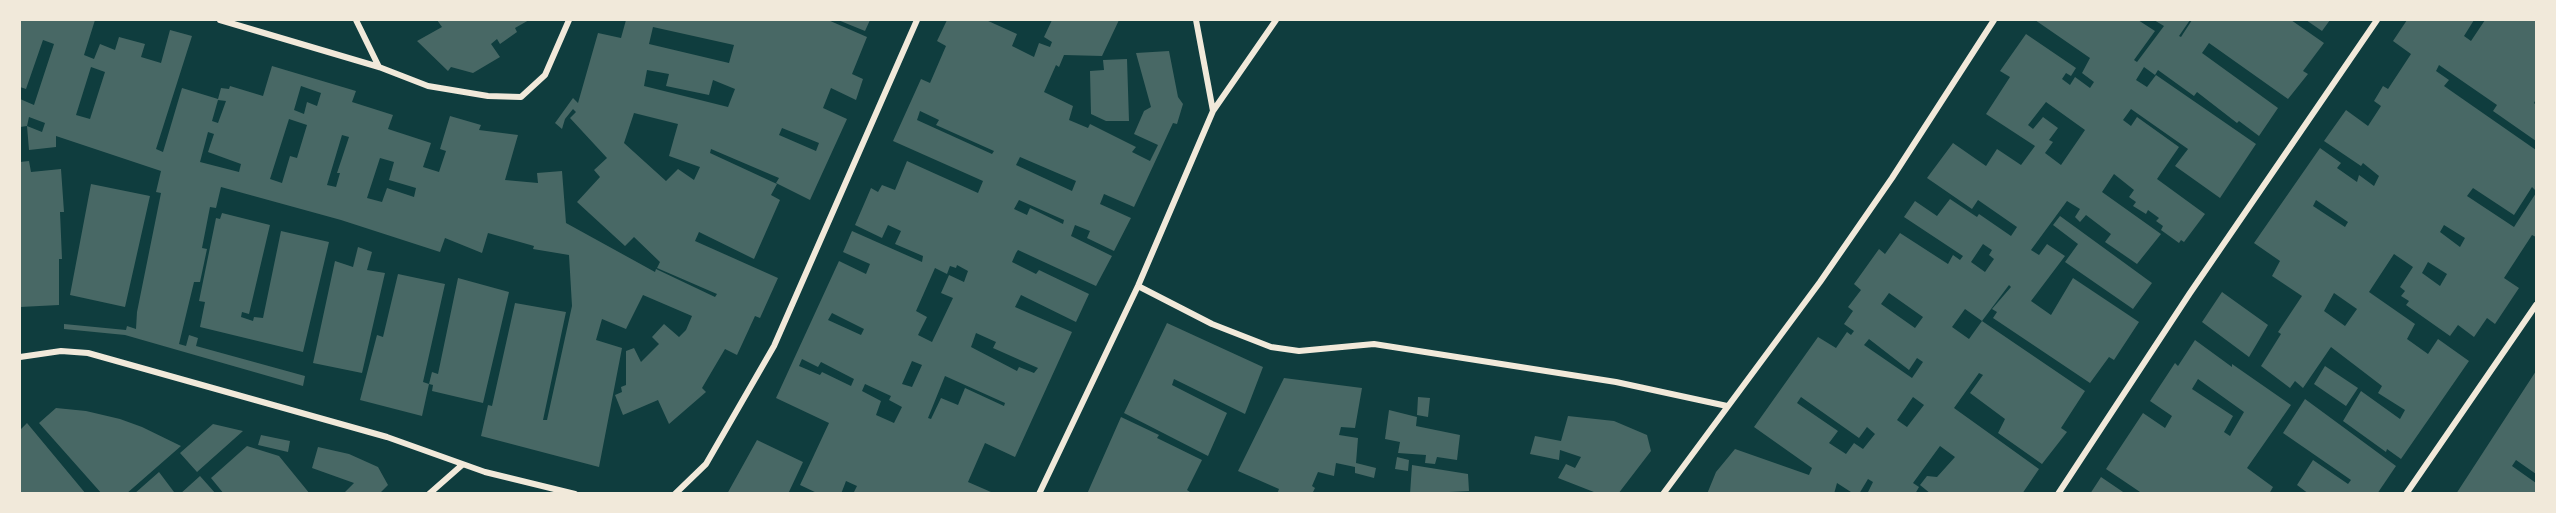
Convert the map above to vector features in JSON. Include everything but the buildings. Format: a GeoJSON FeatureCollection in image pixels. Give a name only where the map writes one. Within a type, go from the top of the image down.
{"type":"FeatureCollection","features":[{"type":"Feature","properties":{"kind":"street"},"geometry":{"type":"LineString","coordinates":[[220,20],[379,67],[428,86],[488,96],[520,97],[545,75],[569,20]]}},
{"type":"Feature","properties":{"kind":"street"},"geometry":{"type":"LineString","coordinates":[[356,20],[379,67]]}},
{"type":"Feature","properties":{"kind":"street"},"geometry":{"type":"LineString","coordinates":[[675,494],[706,464],[774,346],[917,20]]}},
{"type":"Feature","properties":{"kind":"street"},"geometry":{"type":"LineString","coordinates":[[1196,20],[1213,111]]}},
{"type":"Feature","properties":{"kind":"street"},"geometry":{"type":"LineString","coordinates":[[1039,494],[1138,286],[1213,111],[1276,20]]}},
{"type":"Feature","properties":{"kind":"street"},"geometry":{"type":"LineString","coordinates":[[1663,494],[1820,282],[1892,178],[1994,20]]}},
{"type":"Feature","properties":{"kind":"street"},"geometry":{"type":"LineString","coordinates":[[2058,494],[2196,283],[2377,20]]}},
{"type":"Feature","properties":{"kind":"street"},"geometry":{"type":"LineString","coordinates":[[1138,286],[1212,324],[1271,347],[1299,351],[1374,344],[1627,384],[1727,406]]}},
{"type":"Feature","properties":{"kind":"street"},"geometry":{"type":"LineString","coordinates":[[2406,494],[2536,305]]}},
{"type":"Feature","properties":{"kind":"street"},"geometry":{"type":"LineString","coordinates":[[20,357],[61,351],[88,353],[387,437],[462,465],[575,494]]}},
{"type":"Feature","properties":{"kind":"street"},"geometry":{"type":"LineString","coordinates":[[429,494],[462,465]]}}]}
